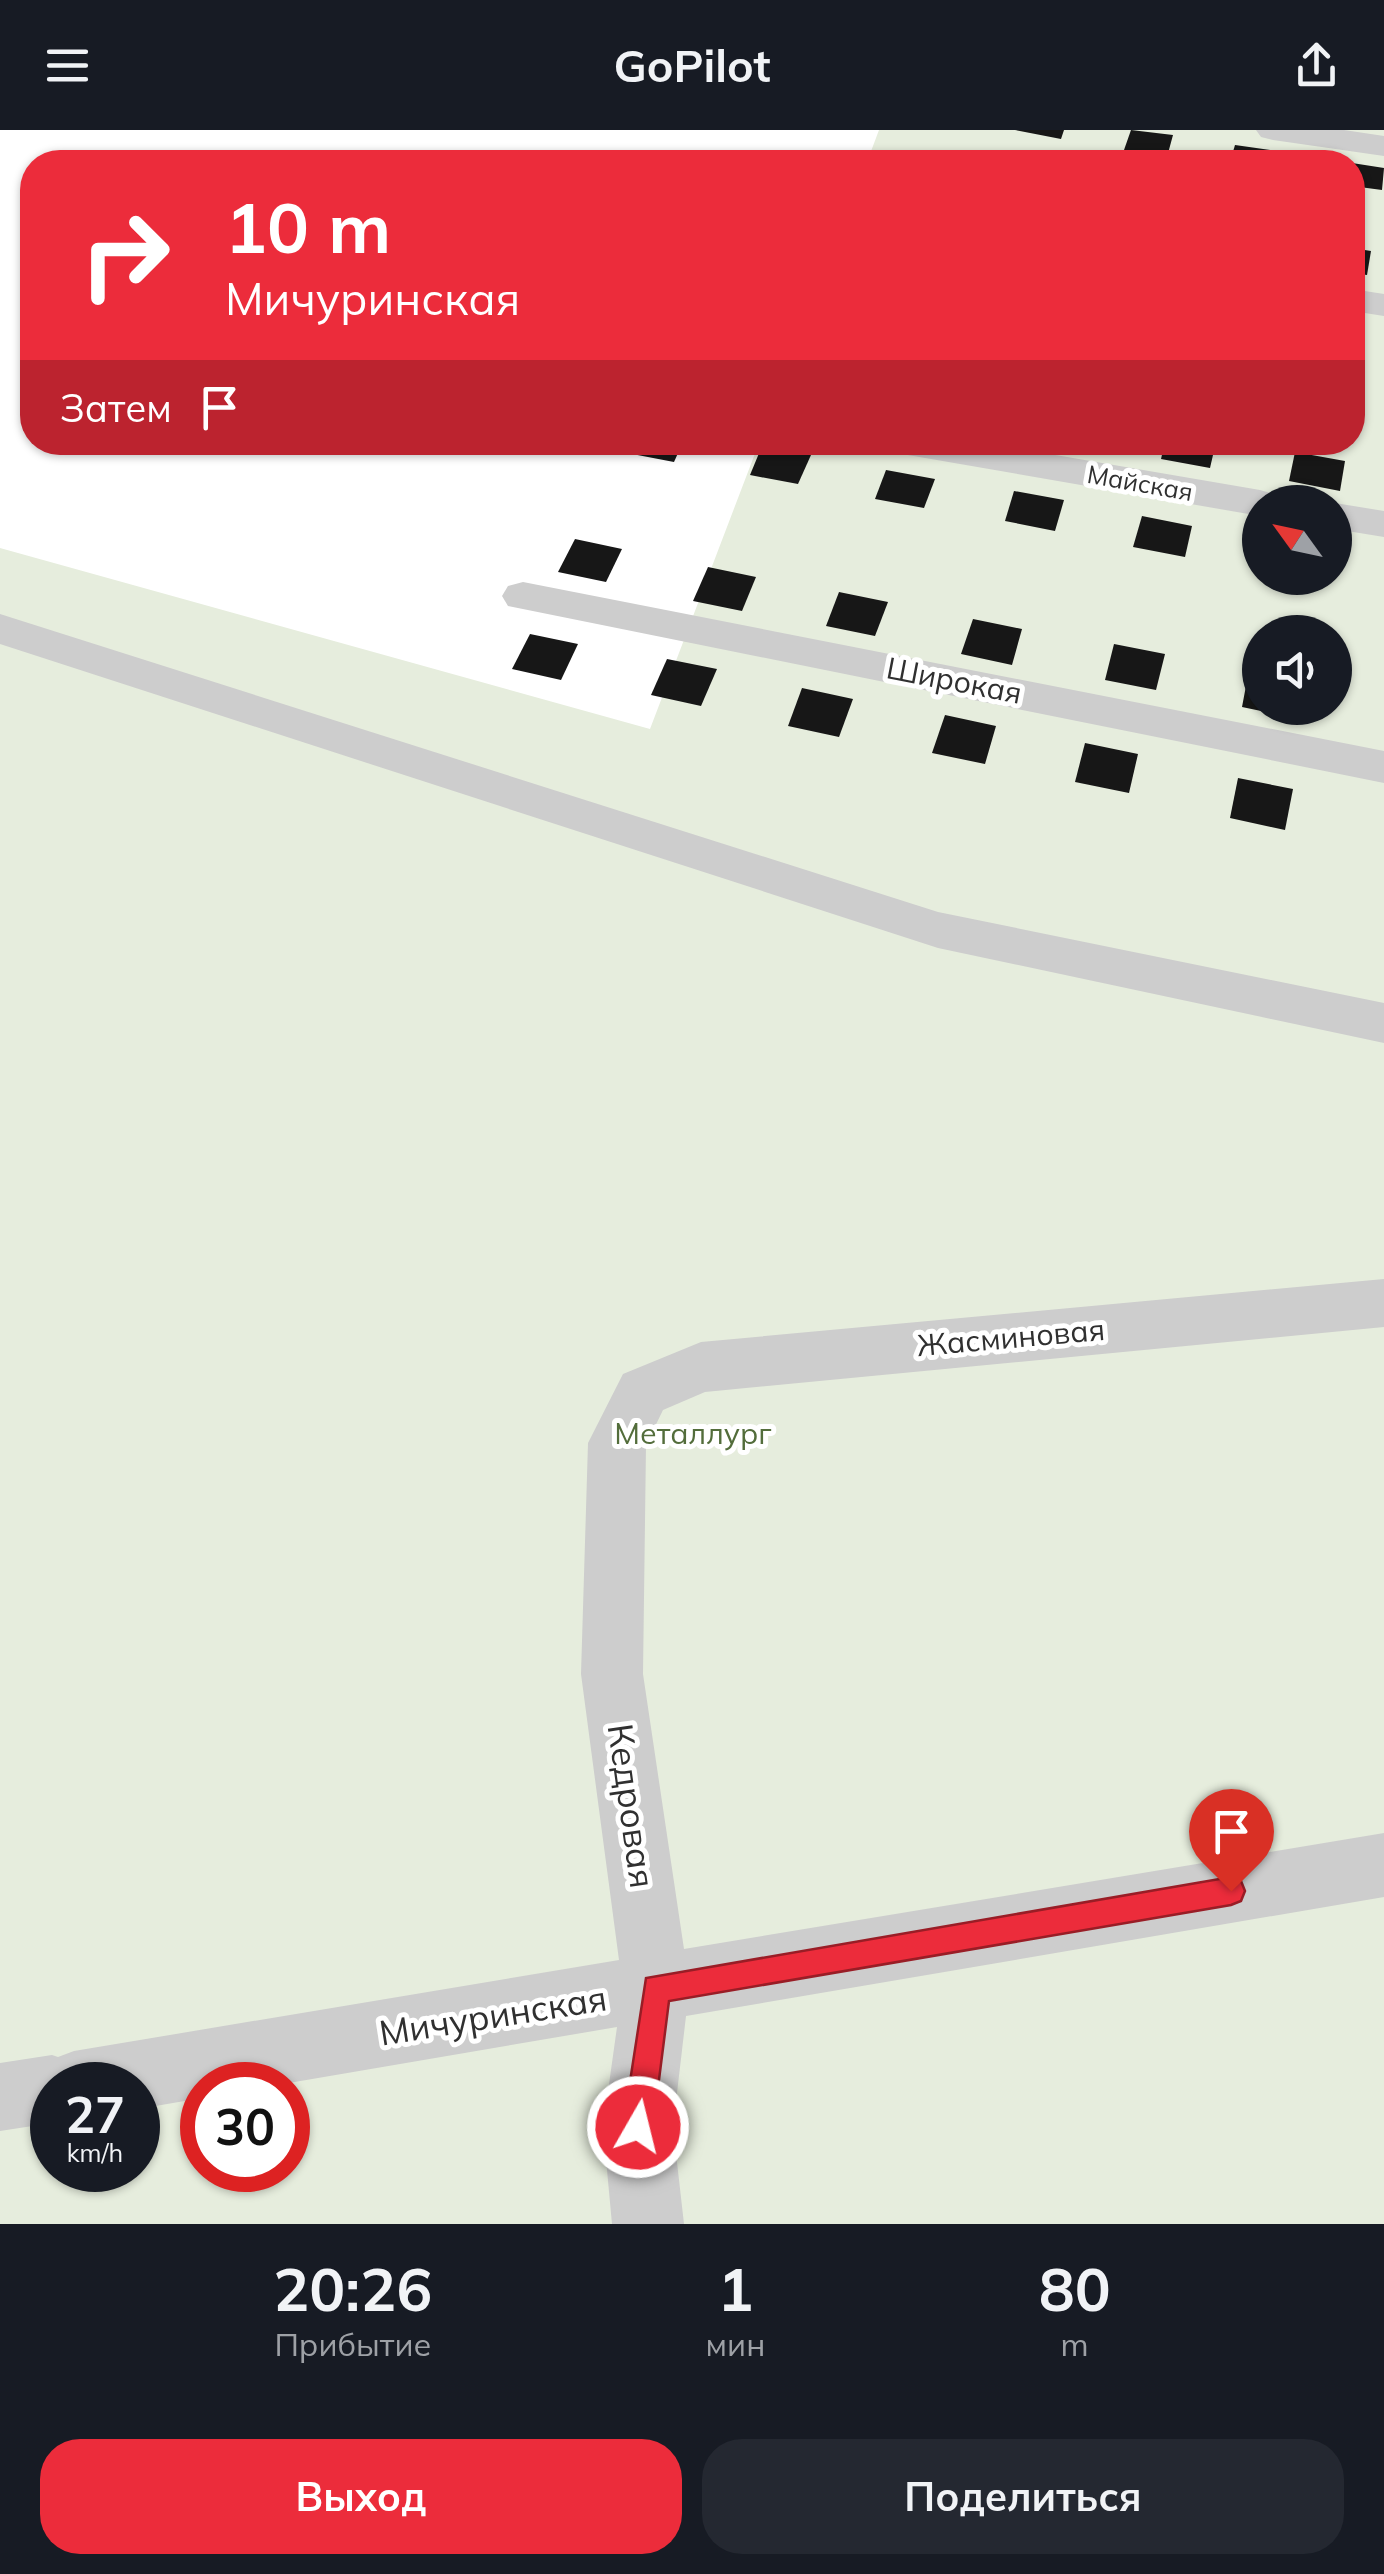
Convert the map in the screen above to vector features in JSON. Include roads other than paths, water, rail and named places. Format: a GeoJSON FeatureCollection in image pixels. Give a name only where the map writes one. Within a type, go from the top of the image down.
{"type":"FeatureCollection","features":[{"type":"Feature","properties":{"kind":"street"},"geometry":{"type":"LineString","coordinates":[[1273,130],[1384,146]]}},
{"type":"Feature","properties":{"kind":"street","name":"Майская"},"geometry":{"type":"LineString","coordinates":[[978,455],[1242,500]]}},
{"type":"Feature","properties":{"kind":"street"},"geometry":{"type":"LineString","coordinates":[[1352,519],[1384,524]]}},
{"type":"Feature","properties":{"kind":"street","name":"Широкая"},"geometry":{"type":"LineString","coordinates":[[523,596],[1384,767]]}},
{"type":"Feature","properties":{"kind":"street"},"geometry":{"type":"LineString","coordinates":[[0,630],[938,930],[1384,1023]]}},
{"type":"Feature","properties":{"kind":"street","name":"Жасминовая"},"geometry":{"type":"LineString","coordinates":[[644,1392],[701,1367],[1384,1303]]}},
{"type":"Feature","properties":{"kind":"street","name":"Кедровая"},"geometry":{"type":"LineString","coordinates":[[644,1392],[617,1443],[612,1674],[656,1988],[638,2127],[648,2224]]}},
{"type":"Feature","properties":{"kind":"street","name":"Мичуринская"},"geometry":{"type":"LineString","coordinates":[[160,2071],[1384,1865]]}},
{"type":"Feature","properties":{"kind":"street"},"geometry":{"type":"LineString","coordinates":[[0,2097],[30,2092]]}},
{"type":"Feature","properties":{"kind":"park label","name":"Металлург"},"geometry":{"type":"Point","coordinates":[693,1434]}}]}
